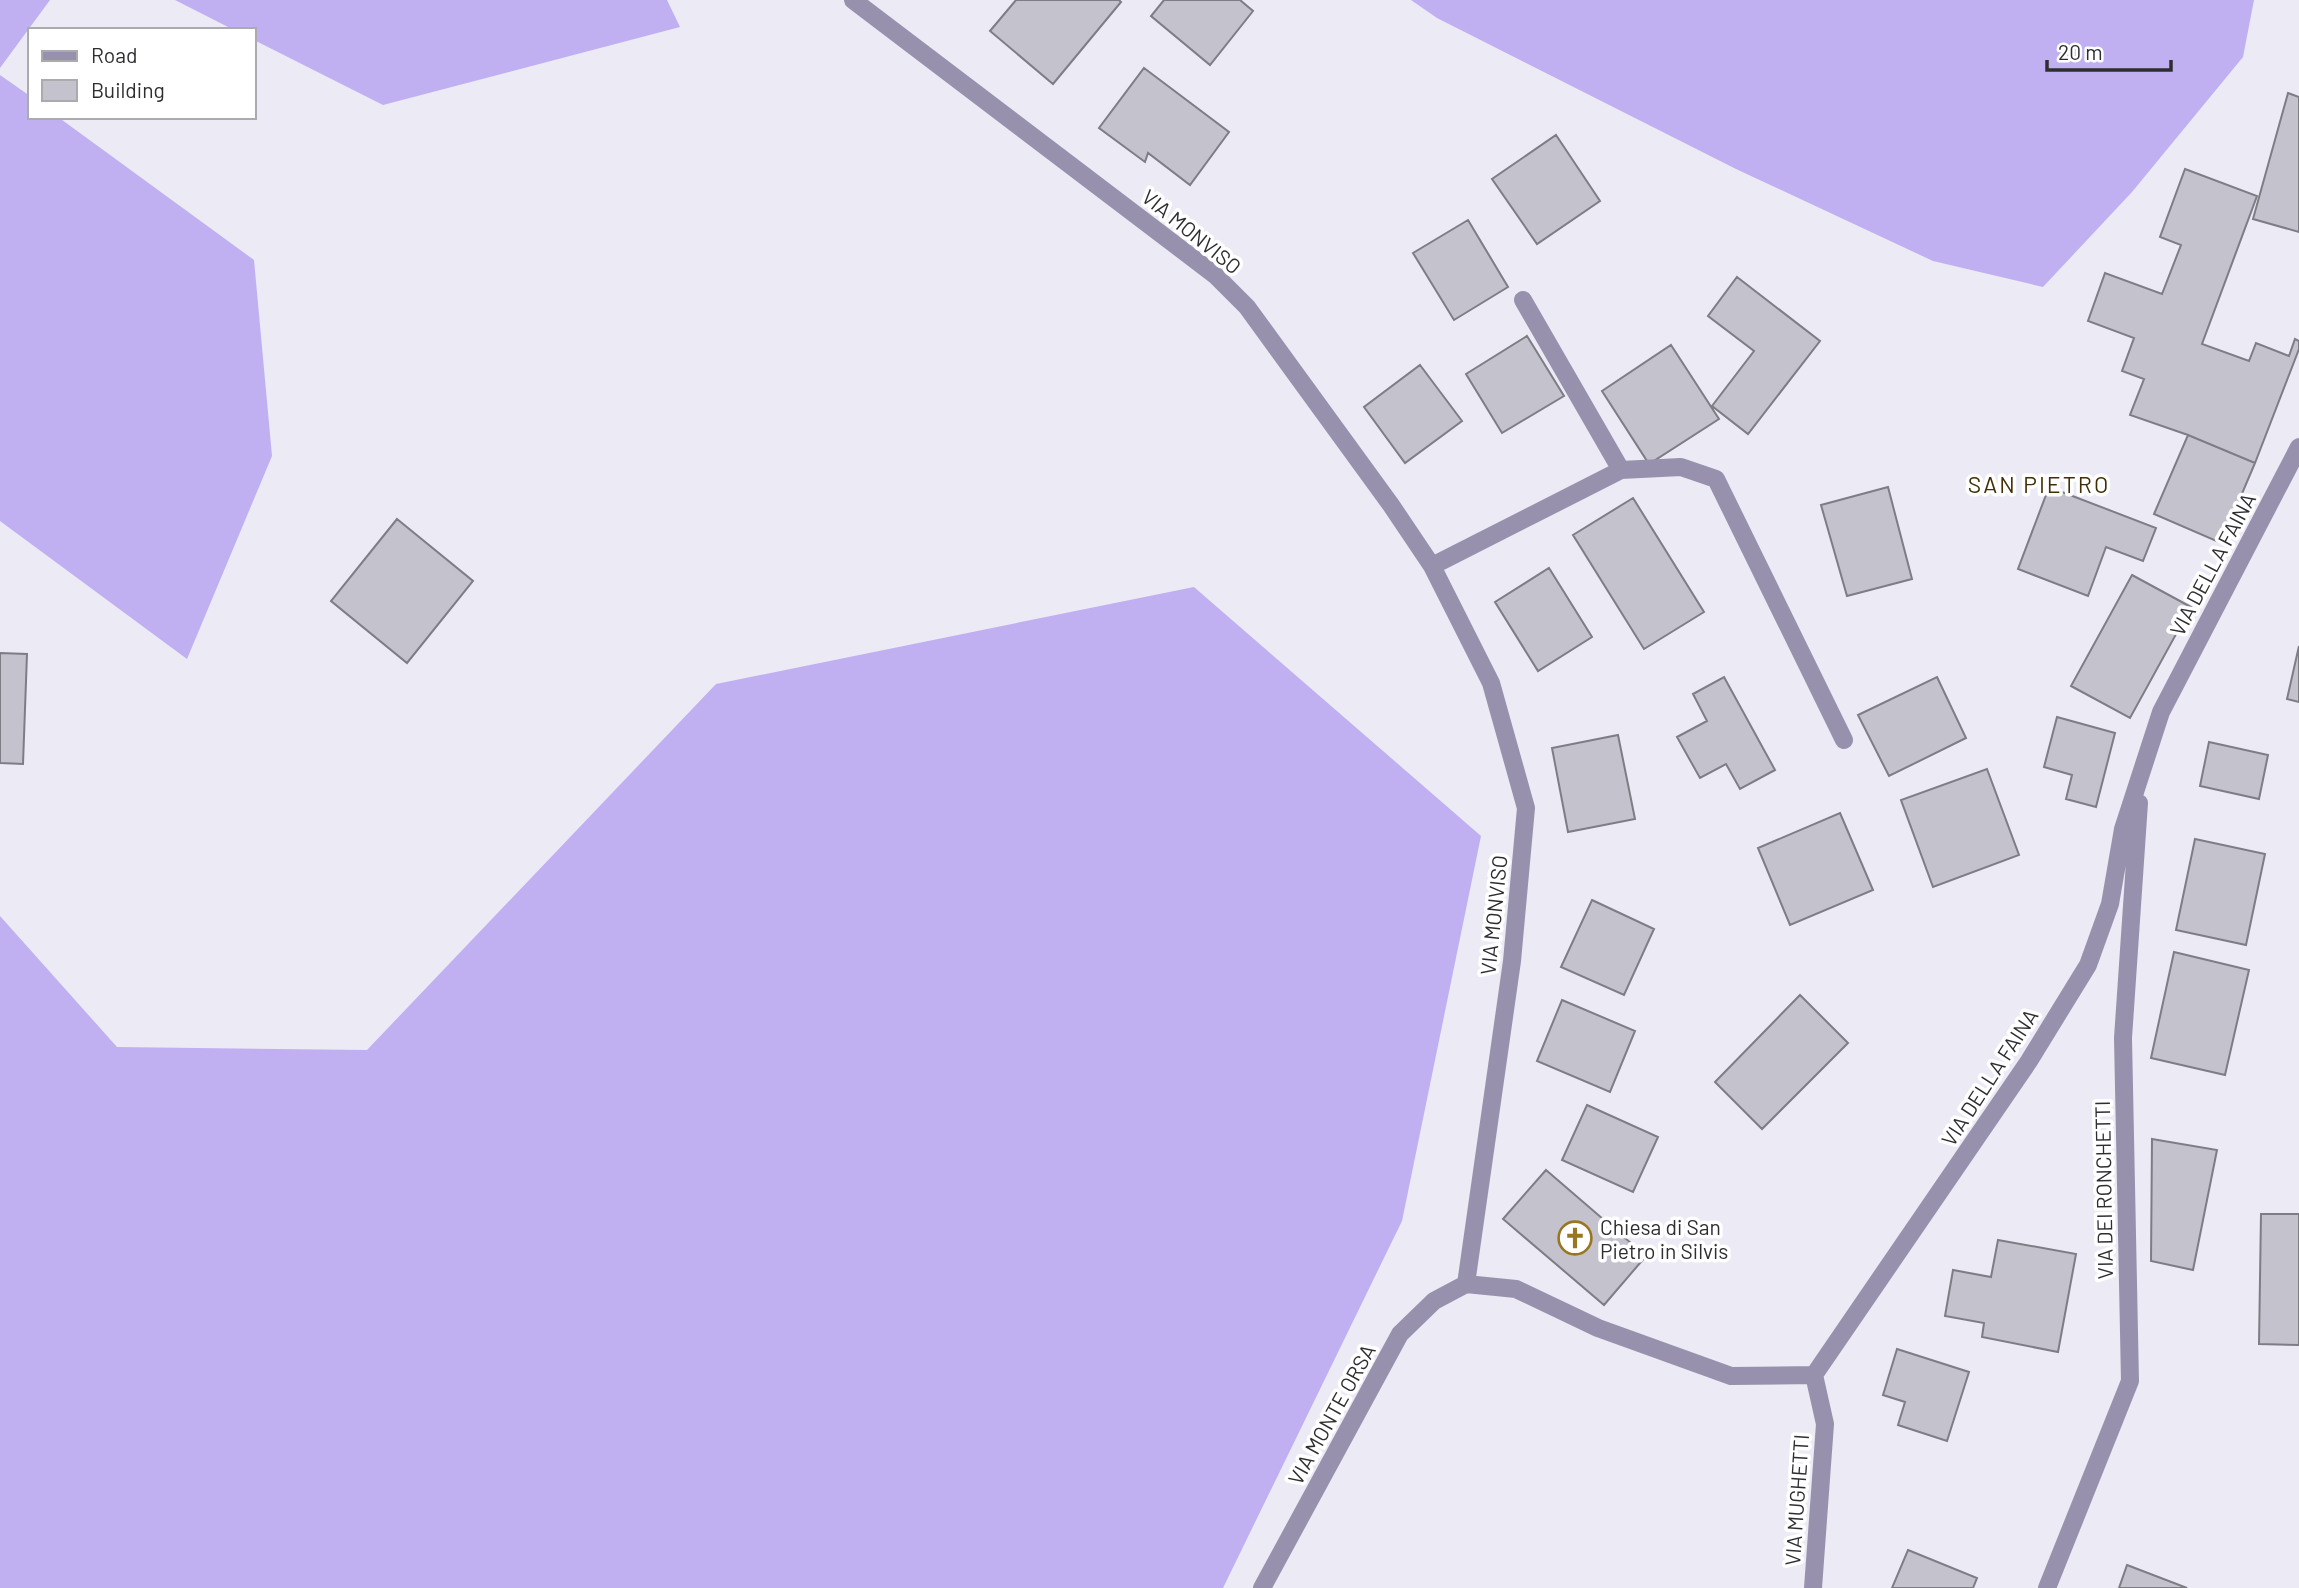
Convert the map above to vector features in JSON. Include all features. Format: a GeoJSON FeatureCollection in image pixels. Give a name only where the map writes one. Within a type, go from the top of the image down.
{"type":"FeatureCollection","features":[{"type":"Feature","properties":{"kind":"street","name":"VIA MONVISO"},"geometry":{"type":"LineString","coordinates":[[853,0],[1215,275],[1247,307],[1432,566],[1491,683],[1526,808],[1512,961],[1466,1284]]}},
{"type":"Feature","properties":{"kind":"street"},"geometry":{"type":"LineString","coordinates":[[1523,300],[1621,470]]}},
{"type":"Feature","properties":{"kind":"street","name":"VIA DELLA FAINA"},"geometry":{"type":"LineString","coordinates":[[1814,1375],[2029,1060],[2088,965],[2110,904],[2123,829],[2161,712],[2299,447]]}},
{"type":"Feature","properties":{"kind":"street"},"geometry":{"type":"LineString","coordinates":[[1432,566],[1621,470],[1681,467],[1716,479],[1844,740]]}},
{"type":"Feature","properties":{"kind":"street","name":"VIA DEI RONCHETTI"},"geometry":{"type":"LineString","coordinates":[[2047,1588],[2130,1381],[2123,1038],[2141,776]]}},
{"type":"Feature","properties":{"kind":"street"},"geometry":{"type":"LineString","coordinates":[[1466,1284],[1516,1289],[1598,1328],[1731,1376],[1814,1375]]}},
{"type":"Feature","properties":{"kind":"street","name":"VIA MONTE ORSA"},"geometry":{"type":"LineString","coordinates":[[1262,1588],[1400,1334],[1434,1301],[1466,1284]]}},
{"type":"Feature","properties":{"kind":"street","name":"VIA MUGHETTI"},"geometry":{"type":"LineString","coordinates":[[1813,1588],[1825,1424],[1814,1375]]}},
{"type":"Feature","properties":{"kind":"shaded area"},"geometry":{"type":"Polygon","coordinates":[[[0,0],[50,0],[28,28],[0,68],[0,0]]]}},
{"type":"Feature","properties":{"kind":"shaded area"},"geometry":{"type":"Polygon","coordinates":[[[175,0],[667,0],[680,27],[383,105],[256,41],[256,28],[230,28],[175,0]]]}},
{"type":"Feature","properties":{"kind":"shaded area"},"geometry":{"type":"Polygon","coordinates":[[[1411,0],[2254,0],[2243,57],[2132,192],[2043,287],[1933,261],[1736,169],[1437,18],[1411,0]]]}},
{"type":"Feature","properties":{"kind":"shaded area"},"geometry":{"type":"Polygon","coordinates":[[[0,75],[28,95],[28,119],[61,119],[254,260],[272,456],[187,659],[0,521],[0,75]]]}},
{"type":"Feature","properties":{"kind":"shaded area"},"geometry":{"type":"Polygon","coordinates":[[[1194,587],[1481,836],[1402,1221],[1223,1588],[0,1588],[0,916],[117,1047],[367,1050],[716,684],[1194,587]]]}},
{"type":"Feature","properties":{"kind":"building"},"geometry":{"type":"Polygon","coordinates":[[[1016,0],[1121,2],[1053,84],[990,31],[1016,0]]]}},
{"type":"Feature","properties":{"kind":"building"},"geometry":{"type":"Polygon","coordinates":[[[1164,0],[1240,0],[1253,11],[1210,65],[1151,16],[1164,0]]]}},
{"type":"Feature","properties":{"kind":"building"},"geometry":{"type":"Polygon","coordinates":[[[1144,68],[1229,132],[1190,185],[1148,153],[1145,162],[1099,128],[1144,68]]]}},
{"type":"Feature","properties":{"kind":"building"},"geometry":{"type":"Polygon","coordinates":[[[2288,93],[2299,97],[2299,232],[2253,219],[2288,93]]]}},
{"type":"Feature","properties":{"kind":"building"},"geometry":{"type":"Polygon","coordinates":[[[1556,135],[1600,201],[1537,244],[1492,179],[1556,135]]]}},
{"type":"Feature","properties":{"kind":"building"},"geometry":{"type":"Polygon","coordinates":[[[2185,169],[2257,196],[2202,344],[2249,361],[2256,343],[2289,356],[2295,339],[2299,341],[2299,349],[2255,463],[2188,435],[2130,415],[2144,379],[2122,371],[2134,338],[2088,321],[2105,273],[2162,294],[2181,245],[2160,237],[2185,169]]]}},
{"type":"Feature","properties":{"kind":"building"},"geometry":{"type":"Polygon","coordinates":[[[1468,220],[1508,287],[1454,320],[1413,253],[1468,220]]]}},
{"type":"Feature","properties":{"kind":"building"},"geometry":{"type":"Polygon","coordinates":[[[1737,277],[1820,341],[1748,434],[1712,406],[1754,351],[1708,316],[1737,277]]]}},
{"type":"Feature","properties":{"kind":"building"},"geometry":{"type":"Polygon","coordinates":[[[1527,336],[1564,396],[1502,433],[1466,374],[1527,336]]]}},
{"type":"Feature","properties":{"kind":"building"},"geometry":{"type":"Polygon","coordinates":[[[1671,345],[1719,419],[1649,464],[1602,391],[1671,345]]]}},
{"type":"Feature","properties":{"kind":"building"},"geometry":{"type":"Polygon","coordinates":[[[1420,365],[1462,421],[1405,463],[1364,407],[1420,365]]]}},
{"type":"Feature","properties":{"kind":"building"},"geometry":{"type":"Polygon","coordinates":[[[2188,435],[2255,463],[2221,543],[2154,514],[2188,435]]]}},
{"type":"Feature","properties":{"kind":"building"},"geometry":{"type":"Polygon","coordinates":[[[1888,487],[1912,579],[1847,596],[1821,505],[1888,487]]]}},
{"type":"Feature","properties":{"kind":"building"},"geometry":{"type":"Polygon","coordinates":[[[2049,487],[2156,528],[2143,561],[2106,547],[2088,596],[2018,569],[2049,487]]]}},
{"type":"Feature","properties":{"kind":"building"},"geometry":{"type":"Polygon","coordinates":[[[1633,498],[1704,612],[1644,649],[1573,535],[1633,498]]]}},
{"type":"Feature","properties":{"kind":"building"},"geometry":{"type":"Polygon","coordinates":[[[397,519],[473,581],[407,663],[331,601],[397,519]]]}},
{"type":"Feature","properties":{"kind":"building"},"geometry":{"type":"Polygon","coordinates":[[[1549,568],[1592,637],[1538,671],[1495,602],[1549,568]]]}},
{"type":"Feature","properties":{"kind":"building"},"geometry":{"type":"Polygon","coordinates":[[[2132,575],[2191,607],[2130,718],[2071,686],[2132,575]]]}},
{"type":"Feature","properties":{"kind":"building"},"geometry":{"type":"Polygon","coordinates":[[[2299,646],[2299,702],[2287,699],[2299,646]]]}},
{"type":"Feature","properties":{"kind":"building"},"geometry":{"type":"Polygon","coordinates":[[[0,653],[27,654],[23,764],[0,763],[0,653]]]}},
{"type":"Feature","properties":{"kind":"building"},"geometry":{"type":"Polygon","coordinates":[[[1724,677],[1775,770],[1740,789],[1726,764],[1700,778],[1677,737],[1707,721],[1693,694],[1724,677]]]}},
{"type":"Feature","properties":{"kind":"building"},"geometry":{"type":"Polygon","coordinates":[[[1937,677],[1966,738],[1889,776],[1858,715],[1937,677]]]}},
{"type":"Feature","properties":{"kind":"building"},"geometry":{"type":"Polygon","coordinates":[[[2057,717],[2115,733],[2096,807],[2066,799],[2072,775],[2044,767],[2057,717]]]}},
{"type":"Feature","properties":{"kind":"building"},"geometry":{"type":"Polygon","coordinates":[[[1618,735],[1635,819],[1568,832],[1552,748],[1618,735]]]}},
{"type":"Feature","properties":{"kind":"building"},"geometry":{"type":"Polygon","coordinates":[[[2209,742],[2268,755],[2259,799],[2200,786],[2209,742]]]}},
{"type":"Feature","properties":{"kind":"building"},"geometry":{"type":"Polygon","coordinates":[[[1987,769],[2019,855],[1933,887],[1901,800],[1987,769]]]}},
{"type":"Feature","properties":{"kind":"building"},"geometry":{"type":"Polygon","coordinates":[[[1840,813],[1873,890],[1790,925],[1758,848],[1840,813]]]}},
{"type":"Feature","properties":{"kind":"building"},"geometry":{"type":"Polygon","coordinates":[[[2195,839],[2265,854],[2246,945],[2176,930],[2195,839]]]}},
{"type":"Feature","properties":{"kind":"building"},"geometry":{"type":"Polygon","coordinates":[[[1592,900],[1654,929],[1624,995],[1561,967],[1592,900]]]}},
{"type":"Feature","properties":{"kind":"building"},"geometry":{"type":"Polygon","coordinates":[[[2174,952],[2249,970],[2225,1075],[2151,1058],[2174,952]]]}},
{"type":"Feature","properties":{"kind":"building"},"geometry":{"type":"Polygon","coordinates":[[[1800,995],[1848,1043],[1762,1129],[1715,1082],[1800,995]]]}},
{"type":"Feature","properties":{"kind":"building"},"geometry":{"type":"Polygon","coordinates":[[[1562,1000],[1635,1031],[1610,1092],[1537,1061],[1562,1000]]]}},
{"type":"Feature","properties":{"kind":"building"},"geometry":{"type":"Polygon","coordinates":[[[1587,1105],[1658,1137],[1633,1192],[1562,1160],[1587,1105]]]}},
{"type":"Feature","properties":{"kind":"building"},"geometry":{"type":"Polygon","coordinates":[[[2152,1139],[2217,1150],[2193,1270],[2151,1261],[2152,1139]]]}},
{"type":"Feature","properties":{"kind":"building","name":"Chiesa di San Pietro in Silvis"},"geometry":{"type":"Polygon","coordinates":[[[1546,1170],[1646,1256],[1604,1305],[1503,1219],[1546,1170]]]}},
{"type":"Feature","properties":{"kind":"building"},"geometry":{"type":"Polygon","coordinates":[[[2261,1214],[2299,1214],[2299,1345],[2259,1344],[2261,1214]]]}},
{"type":"Feature","properties":{"kind":"building"},"geometry":{"type":"Polygon","coordinates":[[[1998,1240],[2076,1254],[2058,1352],[1982,1337],[1984,1323],[1945,1316],[1953,1270],[1991,1277],[1998,1240]]]}},
{"type":"Feature","properties":{"kind":"building"},"geometry":{"type":"Polygon","coordinates":[[[1897,1349],[1969,1372],[1947,1441],[1898,1425],[1905,1402],[1883,1395],[1897,1349]]]}},
{"type":"Feature","properties":{"kind":"building"},"geometry":{"type":"Polygon","coordinates":[[[1908,1550],[1977,1578],[1973,1588],[1892,1588],[1908,1550]]]}},
{"type":"Feature","properties":{"kind":"building"},"geometry":{"type":"Polygon","coordinates":[[[2127,1565],[2187,1588],[2119,1588],[2127,1565]]]}},
{"type":"Feature","properties":{"kind":"place","name":"Chiesa di San Pietro in Silvis"},"geometry":{"type":"Point","coordinates":[1575,1238]}},
{"type":"Feature","properties":{"kind":"district","name":"SAN PIETRO"},"geometry":{"type":"Point","coordinates":[2039,484]}}]}
